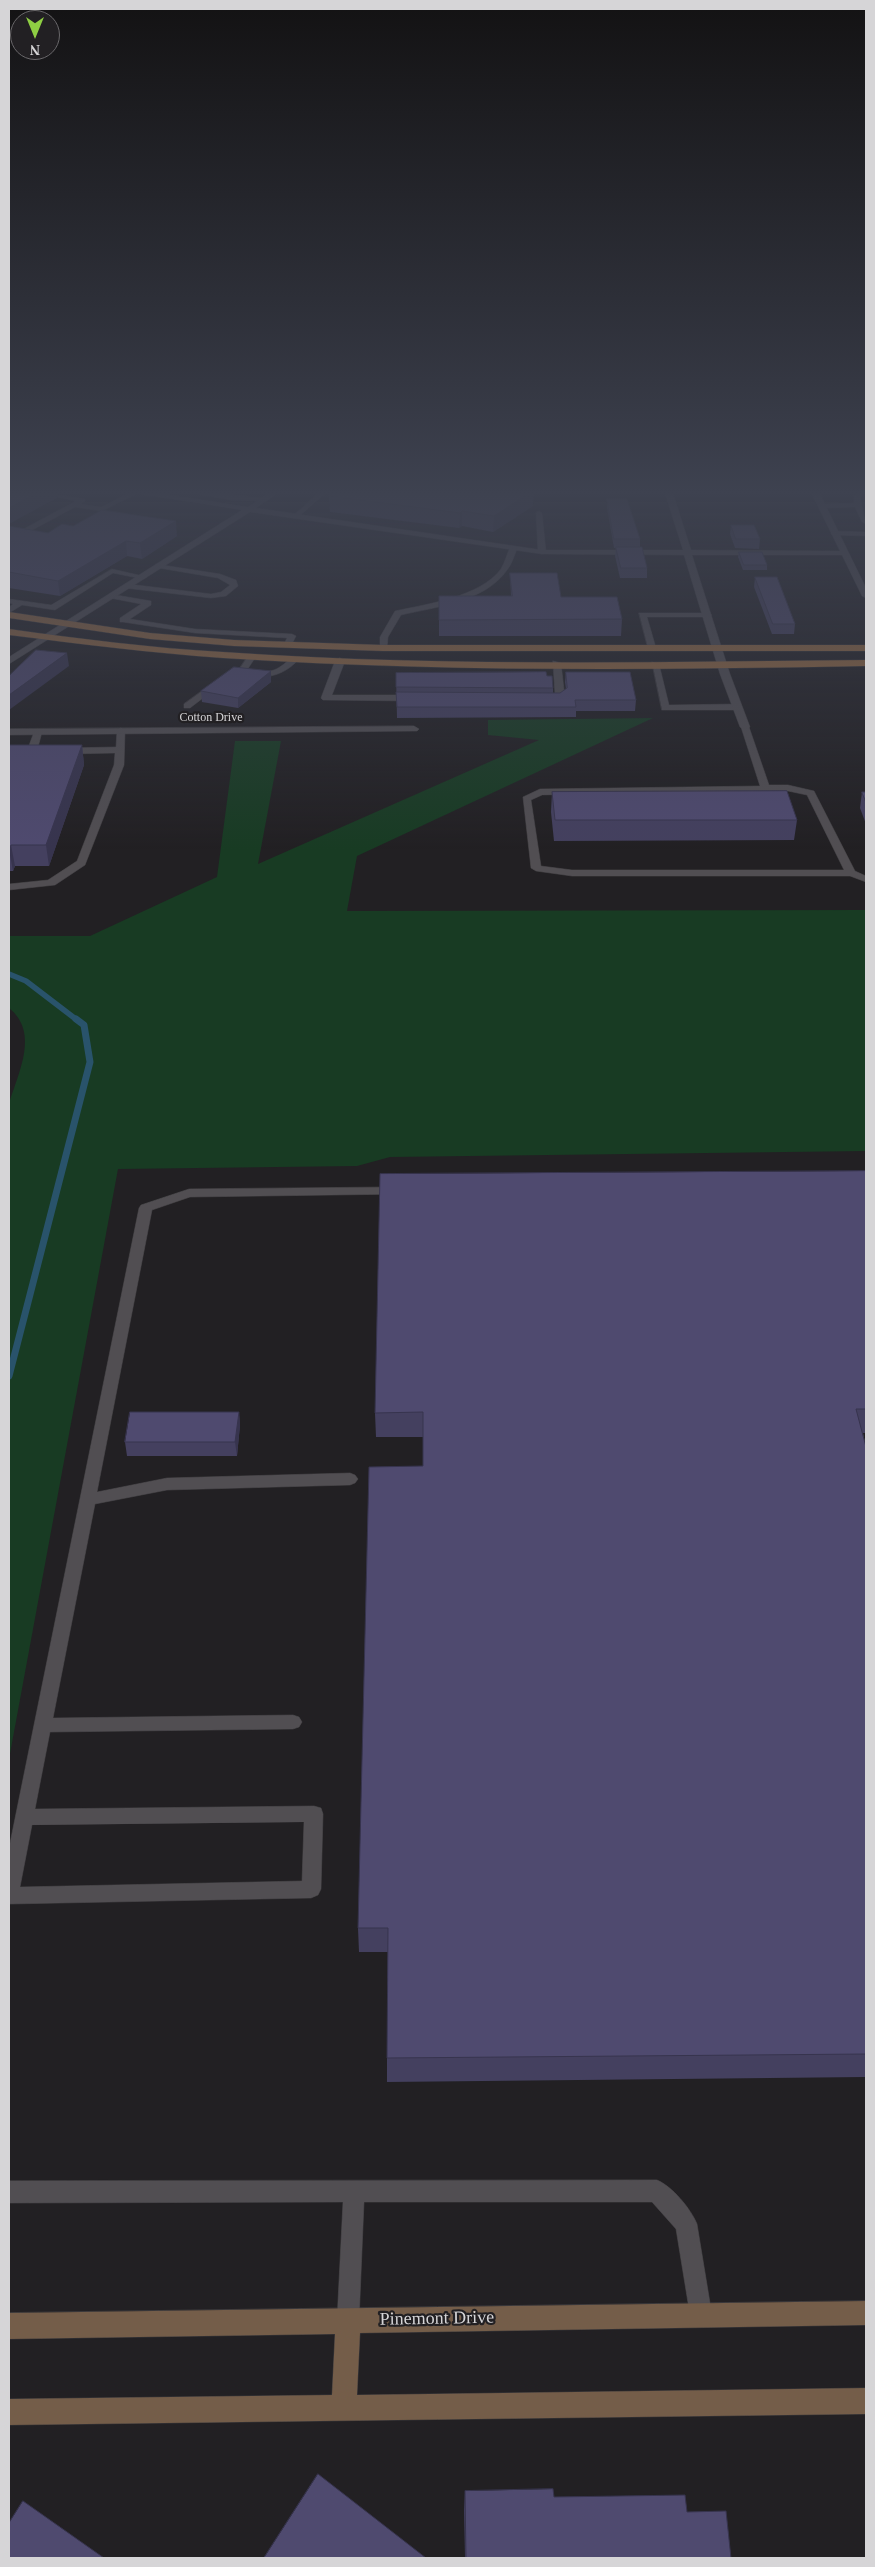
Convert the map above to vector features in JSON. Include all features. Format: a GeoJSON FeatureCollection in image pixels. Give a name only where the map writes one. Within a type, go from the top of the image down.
{"type":"FeatureCollection","features":[{"type":"Feature","properties":{"kind":"main road"},"geometry":{"type":"LineString","coordinates":[[9,615],[150,636],[383,648],[866,648]]}},
{"type":"Feature","properties":{"kind":"main road"},"geometry":{"type":"LineString","coordinates":[[9,632],[126,647],[295,660],[380,663],[866,663]]}},
{"type":"Feature","properties":{"kind":"main road"},"geometry":{"type":"LineString","coordinates":[[380,663],[383,648]]}},
{"type":"Feature","properties":{"kind":"main road","name":"Pinemont Drive"},"geometry":{"type":"LineString","coordinates":[[9,2326],[866,2313]]}},
{"type":"Feature","properties":{"kind":"main road"},"geometry":{"type":"LineString","coordinates":[[344,2409],[348,2320]]}},
{"type":"Feature","properties":{"kind":"main road"},"geometry":{"type":"LineString","coordinates":[[9,2412],[866,2401]]}},
{"type":"Feature","properties":{"kind":"street"},"geometry":{"type":"LineString","coordinates":[[9,661],[91,610]]}},
{"type":"Feature","properties":{"kind":"street"},"geometry":{"type":"LineString","coordinates":[[707,610],[722,664],[745,727]]}},
{"type":"Feature","properties":{"kind":"street"},"geometry":{"type":"LineString","coordinates":[[340,661],[326,698],[423,698]]}},
{"type":"Feature","properties":{"kind":"street"},"geometry":{"type":"LineString","coordinates":[[531,698],[560,698],[556,663]]}},
{"type":"Feature","properties":{"kind":"street","name":"Cotton Drive"},"geometry":{"type":"LineString","coordinates":[[9,732],[414,729]]}},
{"type":"Feature","properties":{"kind":"lane"},"geometry":{"type":"LineString","coordinates":[[138,610],[123,620],[195,631],[292,636],[288,644]]}},
{"type":"Feature","properties":{"kind":"lane"},"geometry":{"type":"LineString","coordinates":[[383,648],[384,637],[398,613],[415,610]]}},
{"type":"Feature","properties":{"kind":"lane"},"geometry":{"type":"LineString","coordinates":[[652,648],[642,615],[708,614]]}},
{"type":"Feature","properties":{"kind":"lane"},"geometry":{"type":"LineString","coordinates":[[243,672],[251,658]]}},
{"type":"Feature","properties":{"kind":"lane"},"geometry":{"type":"LineString","coordinates":[[187,706],[228,676],[243,672],[280,674],[295,660]]}},
{"type":"Feature","properties":{"kind":"lane"},"geometry":{"type":"LineString","coordinates":[[655,664],[665,708],[738,707]]}},
{"type":"Feature","properties":{"kind":"lane"},"geometry":{"type":"LineString","coordinates":[[745,727],[766,789]]}},
{"type":"Feature","properties":{"kind":"lane"},"geometry":{"type":"LineString","coordinates":[[9,887],[51,883],[81,864],[119,765],[121,731]]}},
{"type":"Feature","properties":{"kind":"lane"},"geometry":{"type":"LineString","coordinates":[[38,732],[38,751],[120,750]]}},
{"type":"Feature","properties":{"kind":"lane"},"geometry":{"type":"LineString","coordinates":[[850,873],[811,793],[788,788],[540,792],[526,799],[536,868],[572,873],[850,873],[866,879]]}},
{"type":"Feature","properties":{"kind":"lane"},"geometry":{"type":"LineString","coordinates":[[24,1817],[314,1814],[311,1889],[9,1895],[24,1817],[44,1725],[146,1208],[189,1193],[408,1191]]}},
{"type":"Feature","properties":{"kind":"lane"},"geometry":{"type":"LineString","coordinates":[[88,1500],[167,1484],[350,1479]]}},
{"type":"Feature","properties":{"kind":"lane"},"geometry":{"type":"LineString","coordinates":[[44,1725],[294,1722]]}},
{"type":"Feature","properties":{"kind":"lane"},"geometry":{"type":"LineString","coordinates":[[9,2192],[658,2192],[686,2224],[701,2315]]}},
{"type":"Feature","properties":{"kind":"lane"},"geometry":{"type":"LineString","coordinates":[[348,2320],[354,2192]]}},
{"type":"Feature","properties":{"kind":"green space"},"geometry":{"type":"Polygon","coordinates":[[[653,718],[357,856],[347,911],[866,910],[866,1151],[390,1157],[357,1166],[118,1169],[9,1759],[9,1104],[21,1067],[25,1041],[23,1029],[18,1018],[9,1008],[9,936],[90,936],[217,877],[235,741],[281,741],[258,864],[539,740],[488,735],[488,720],[653,718]]]}},
{"type":"Feature","properties":{"kind":"building"},"geometry":{"type":"Polygon","coordinates":[[[439,610],[620,610],[622,619],[439,620],[439,610]]]}},
{"type":"Feature","properties":{"kind":"building"},"geometry":{"type":"Polygon","coordinates":[[[768,610],[790,610],[795,624],[773,624],[768,610]]]}},
{"type":"Feature","properties":{"kind":"building"},"geometry":{"type":"Polygon","coordinates":[[[36,650],[67,653],[9,695],[9,676],[36,650]]]}},
{"type":"Feature","properties":{"kind":"building"},"geometry":{"type":"Polygon","coordinates":[[[234,667],[271,671],[238,698],[201,691],[234,667]]]}},
{"type":"Feature","properties":{"kind":"building"},"geometry":{"type":"Polygon","coordinates":[[[546,672],[547,676],[552,676],[553,688],[396,687],[396,673],[546,672]]]}},
{"type":"Feature","properties":{"kind":"building"},"geometry":{"type":"Polygon","coordinates":[[[566,672],[630,672],[636,700],[575,700],[576,707],[397,707],[396,692],[560,693],[567,688],[566,672]]]}},
{"type":"Feature","properties":{"kind":"building"},"geometry":{"type":"Polygon","coordinates":[[[9,745],[82,745],[46,845],[11,845],[9,850],[9,745]]]}},
{"type":"Feature","properties":{"kind":"building"},"geometry":{"type":"Polygon","coordinates":[[[787,791],[797,820],[555,820],[552,792],[787,791]]]}},
{"type":"Feature","properties":{"kind":"building"},"geometry":{"type":"Polygon","coordinates":[[[862,792],[866,792],[866,802],[862,792]]]}},
{"type":"Feature","properties":{"kind":"building"},"geometry":{"type":"Polygon","coordinates":[[[866,1171],[866,1409],[856,1409],[866,1447],[866,2054],[387,2058],[388,1928],[358,1928],[369,1467],[423,1466],[423,1412],[375,1413],[380,1174],[866,1171]]]}},
{"type":"Feature","properties":{"kind":"building"},"geometry":{"type":"Polygon","coordinates":[[[130,1412],[239,1412],[235,1442],[125,1442],[130,1412]]]}},
{"type":"Feature","properties":{"kind":"building"},"geometry":{"type":"Polygon","coordinates":[[[318,2474],[426,2558],[264,2558],[318,2474]]]}},
{"type":"Feature","properties":{"kind":"building"},"geometry":{"type":"Polygon","coordinates":[[[553,2489],[554,2497],[685,2495],[687,2512],[726,2511],[731,2558],[466,2558],[465,2491],[553,2489]]]}},
{"type":"Feature","properties":{"kind":"building"},"geometry":{"type":"Polygon","coordinates":[[[23,2501],[104,2558],[9,2558],[9,2523],[23,2501]]]}},
{"type":"Feature","properties":{"kind":"waterway"},"geometry":{"type":"LineString","coordinates":[[9,974],[26,981],[77,1020]]}},
{"type":"Feature","properties":{"kind":"waterway"},"geometry":{"type":"LineString","coordinates":[[9,1376],[90,1062],[84,1025],[76,1019]]}}]}
